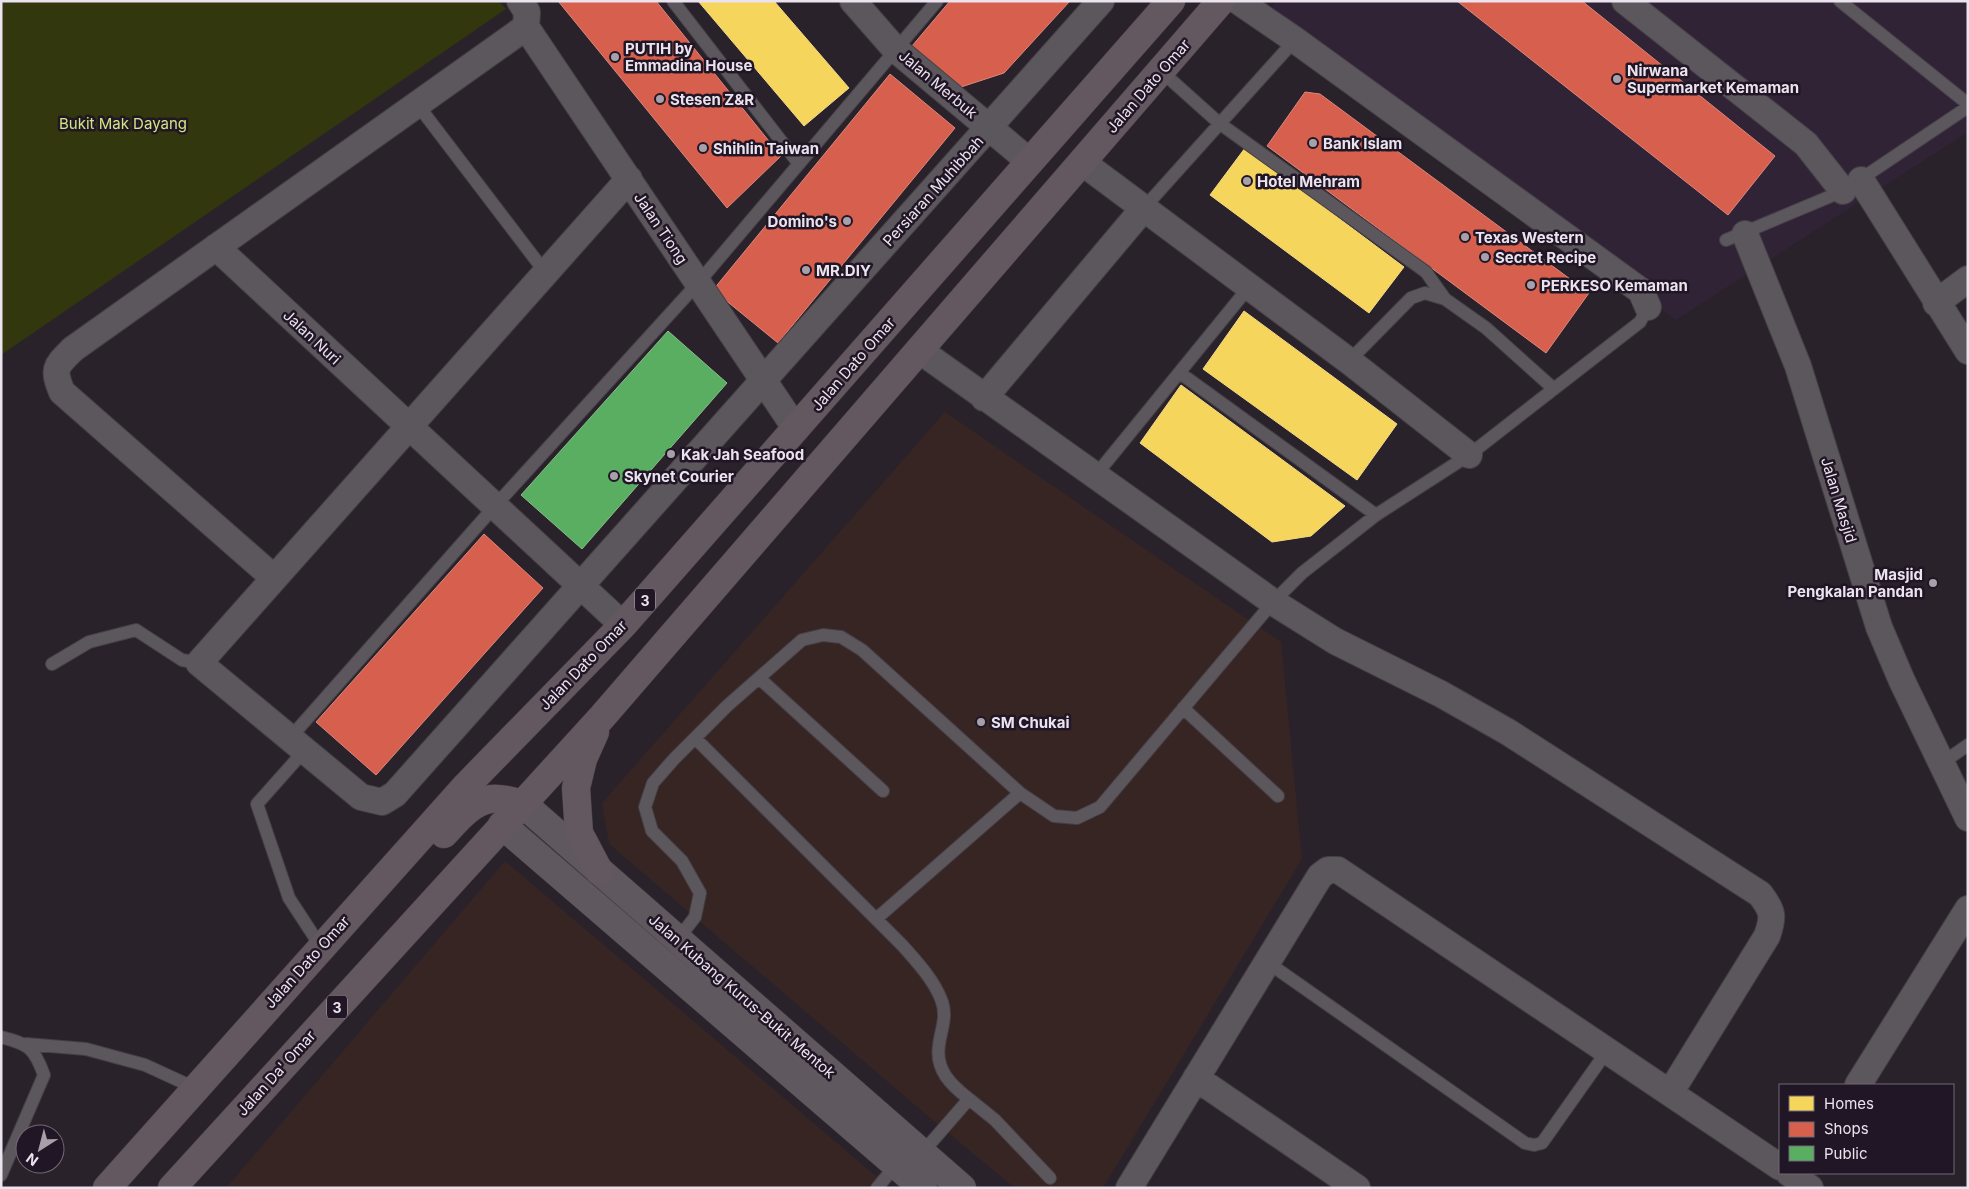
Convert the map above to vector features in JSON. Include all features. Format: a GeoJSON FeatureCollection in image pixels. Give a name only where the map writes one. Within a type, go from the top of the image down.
{"type":"FeatureCollection","features":[{"type":"Feature","properties":{"kind":"highway","name":"Jalan Dato Omar"},"geometry":{"type":"LineString","coordinates":[[107,1188],[321,946],[466,786],[623,625],[1171,1]]}},
{"type":"Feature","properties":{"kind":"highway","name":"Jalan Dato Omar"},"geometry":{"type":"LineString","coordinates":[[502,826],[602,717],[1083,163],[1221,1]]}},
{"type":"Feature","properties":{"kind":"highway"},"geometry":{"type":"LineString","coordinates":[[502,826],[492,798],[496,782],[506,766],[575,686],[623,625]]}},
{"type":"Feature","properties":{"kind":"highway"},"geometry":{"type":"LineString","coordinates":[[598,871],[579,833],[576,788],[584,759],[602,717]]}},
{"type":"Feature","properties":{"kind":"highway"},"geometry":{"type":"LineString","coordinates":[[272,1002],[300,984],[324,962],[462,815],[476,804],[492,798],[522,803]]}},
{"type":"Feature","properties":{"kind":"highway","name":"Jalan Da' Omar"},"geometry":{"type":"LineString","coordinates":[[172,1188],[502,826]]}},
{"type":"Feature","properties":{"kind":"main road","name":"Jalan Kubang Kurus-Bukit Mentok"},"geometry":{"type":"LineString","coordinates":[[522,803],[962,1188]]}},
{"type":"Feature","properties":{"kind":"main road","name":"Jalan Kubang Kurus-Bukit Mentok"},"geometry":{"type":"LineString","coordinates":[[502,826],[922,1188]]}},
{"type":"Feature","properties":{"kind":"street"},"geometry":{"type":"LineString","coordinates":[[274,578],[62,392],[55,377],[57,365],[74,349],[526,27],[527,12],[520,1]]}},
{"type":"Feature","properties":{"kind":"street","name":"Jalan Merbuk"},"geometry":{"type":"LineString","coordinates":[[853,1],[895,49],[1029,161]]}},
{"type":"Feature","properties":{"kind":"street","name":"Persiaran Muhibbah"},"geometry":{"type":"LineString","coordinates":[[199,663],[361,798],[382,802],[395,794],[1101,1]]}},
{"type":"Feature","properties":{"kind":"street"},"geometry":{"type":"LineString","coordinates":[[1238,1],[1295,40],[1641,291],[1648,307]]}},
{"type":"Feature","properties":{"kind":"street"},"geometry":{"type":"LineString","coordinates":[[1625,1],[1806,144],[1852,186],[1936,302],[1968,351]]}},
{"type":"Feature","properties":{"kind":"street","name":"Jalan Tiong"},"geometry":{"type":"LineString","coordinates":[[526,27],[796,429]]}},
{"type":"Feature","properties":{"kind":"street"},"geometry":{"type":"LineString","coordinates":[[1083,163],[1349,361],[1469,455]]}},
{"type":"Feature","properties":{"kind":"street"},"geometry":{"type":"LineString","coordinates":[[199,663],[628,179]]}},
{"type":"Feature","properties":{"kind":"street"},"geometry":{"type":"LineString","coordinates":[[984,398],[1143,209]]}},
{"type":"Feature","properties":{"kind":"street","name":"Jalan Masjid"},"geometry":{"type":"LineString","coordinates":[[1735,237],[1798,366],[1879,628],[1902,681],[1968,818]]}},
{"type":"Feature","properties":{"kind":"street","name":"Jalan Nuri"},"geometry":{"type":"LineString","coordinates":[[216,247],[623,625]]}},
{"type":"Feature","properties":{"kind":"street"},"geometry":{"type":"LineString","coordinates":[[1936,302],[1968,279]]}},
{"type":"Feature","properties":{"kind":"street"},"geometry":{"type":"LineString","coordinates":[[920,350],[984,398],[1273,602],[1335,642],[1441,694],[1508,732],[1760,894],[1771,908],[1772,922],[1767,936],[1670,1093]]}},
{"type":"Feature","properties":{"kind":"street"},"geometry":{"type":"LineString","coordinates":[[1132,1186],[1320,876],[1328,870],[1338,870],[1779,1167]]}},
{"type":"Feature","properties":{"kind":"street"},"geometry":{"type":"LineString","coordinates":[[1859,1084],[1968,909]]}},
{"type":"Feature","properties":{"kind":"street"},"geometry":{"type":"LineString","coordinates":[[1196,1078],[1357,1188]]}},
{"type":"Feature","properties":{"kind":"lane"},"geometry":{"type":"LineString","coordinates":[[673,1],[799,164]]}},
{"type":"Feature","properties":{"kind":"lane"},"geometry":{"type":"LineString","coordinates":[[321,946],[289,898],[257,804],[298,744],[495,506],[698,283],[937,1]]}},
{"type":"Feature","properties":{"kind":"lane"},"geometry":{"type":"LineString","coordinates":[[1735,237],[1852,186],[1968,106],[1840,1]]}},
{"type":"Feature","properties":{"kind":"lane"},"geometry":{"type":"LineString","coordinates":[[1143,209],[1295,40]]}},
{"type":"Feature","properties":{"kind":"lane"},"geometry":{"type":"LineString","coordinates":[[1162,71],[1219,123],[1426,272],[1445,299]]}},
{"type":"Feature","properties":{"kind":"lane"},"geometry":{"type":"LineString","coordinates":[[417,104],[545,272]]}},
{"type":"Feature","properties":{"kind":"lane"},"geometry":{"type":"LineString","coordinates":[[1095,476],[1249,287]]}},
{"type":"Feature","properties":{"kind":"lane"},"geometry":{"type":"LineString","coordinates":[[1349,361],[1411,298],[1425,293],[1445,299],[1486,328],[1554,389]]}},
{"type":"Feature","properties":{"kind":"lane"},"geometry":{"type":"LineString","coordinates":[[678,939],[695,917],[700,892],[682,860],[652,831],[644,808],[653,783],[695,738],[802,640],[823,635],[841,637],[862,650],[1020,794],[1054,816],[1077,818],[1100,807],[1273,602],[1302,573],[1376,515],[1469,455],[1640,322],[1648,307]]}},
{"type":"Feature","properties":{"kind":"lane"},"geometry":{"type":"LineString","coordinates":[[1180,373],[1376,515]]}},
{"type":"Feature","properties":{"kind":"lane"},"geometry":{"type":"LineString","coordinates":[[52,664],[89,642],[136,630],[182,660],[199,663]]}},
{"type":"Feature","properties":{"kind":"lane"},"geometry":{"type":"LineString","coordinates":[[759,678],[883,791]]}},
{"type":"Feature","properties":{"kind":"lane"},"geometry":{"type":"LineString","coordinates":[[1183,708],[1278,796]]}},
{"type":"Feature","properties":{"kind":"lane"},"geometry":{"type":"LineString","coordinates":[[695,738],[903,946],[930,978],[942,1000],[945,1022],[938,1046],[940,1066],[951,1084],[994,1120],[1050,1178]]}},
{"type":"Feature","properties":{"kind":"lane"},"geometry":{"type":"LineString","coordinates":[[1942,763],[1968,745]]}},
{"type":"Feature","properties":{"kind":"lane"},"geometry":{"type":"LineString","coordinates":[[876,919],[1020,794]]}},
{"type":"Feature","properties":{"kind":"lane"},"geometry":{"type":"LineString","coordinates":[[1267,962],[1525,1143],[1534,1145],[1542,1143],[1607,1051]]}},
{"type":"Feature","properties":{"kind":"lane"},"geometry":{"type":"LineString","coordinates":[[1,1037],[26,1044],[86,1049],[145,1065],[195,1088]]}},
{"type":"Feature","properties":{"kind":"lane"},"geometry":{"type":"LineString","coordinates":[[1,1175],[44,1074],[40,1062],[26,1044]]}},
{"type":"Feature","properties":{"kind":"lane"},"geometry":{"type":"LineString","coordinates":[[922,1152],[969,1098]]}},
{"type":"Feature","properties":{"kind":"lane"},"geometry":{"type":"LineString","coordinates":[[877,1188],[896,1165]]}},
{"type":"Feature","properties":{"kind":"shaded area"},"geometry":{"type":"Polygon","coordinates":[[[1276,1],[1968,1],[1968,132],[1676,320],[1266,13],[1276,1]]]}},
{"type":"Feature","properties":{"kind":"shaded area","name":"SM Chukai"},"geometry":{"type":"Polygon","coordinates":[[[945,412],[1281,642],[1302,859],[1103,1188],[1015,1188],[943,1129],[609,844],[602,803],[945,412]]]}},
{"type":"Feature","properties":{"kind":"shaded area"},"geometry":{"type":"Polygon","coordinates":[[[505,861],[890,1188],[226,1188],[505,861]]]}},
{"type":"Feature","properties":{"kind":"green space","name":"Bukit Mak Dayang"},"geometry":{"type":"Polygon","coordinates":[[[1,1],[499,1],[506,9],[1,355],[1,1]]]}},
{"type":"Feature","properties":{"kind":"building: Homes"},"geometry":{"type":"Polygon","coordinates":[[[698,1],[774,1],[849,88],[804,126],[698,1]]]}},
{"type":"Feature","properties":{"kind":"building: Homes"},"geometry":{"type":"Polygon","coordinates":[[[1245,148],[1404,267],[1369,313],[1210,195],[1245,148]]]}},
{"type":"Feature","properties":{"kind":"building: Homes"},"geometry":{"type":"Polygon","coordinates":[[[1244,311],[1397,424],[1357,480],[1203,369],[1244,311]]]}},
{"type":"Feature","properties":{"kind":"building: Homes"},"geometry":{"type":"Polygon","coordinates":[[[1181,385],[1345,506],[1311,536],[1272,542],[1140,443],[1181,385]]]}},
{"type":"Feature","properties":{"kind":"building: Shops"},"geometry":{"type":"Polygon","coordinates":[[[558,1],[656,1],[781,156],[727,208],[558,1]]]}},
{"type":"Feature","properties":{"kind":"building: Shops"},"geometry":{"type":"Polygon","coordinates":[[[950,1],[1070,1],[1004,73],[961,87],[912,46],[950,1]]]}},
{"type":"Feature","properties":{"kind":"building: Shops","name":"Nirwana Supermarket Kemaman"},"geometry":{"type":"Polygon","coordinates":[[[1457,1],[1582,1],[1775,156],[1728,215],[1457,1]]]}},
{"type":"Feature","properties":{"kind":"building: Shops"},"geometry":{"type":"Polygon","coordinates":[[[890,74],[955,128],[778,343],[713,290],[890,74]]]}},
{"type":"Feature","properties":{"kind":"building: Shops"},"geometry":{"type":"Polygon","coordinates":[[[1305,92],[1320,94],[1589,293],[1546,353],[1267,146],[1305,92]]]}},
{"type":"Feature","properties":{"kind":"building: Shops"},"geometry":{"type":"Polygon","coordinates":[[[484,534],[543,588],[376,775],[316,722],[484,534]]]}},
{"type":"Feature","properties":{"kind":"building: Public"},"geometry":{"type":"Polygon","coordinates":[[[668,331],[727,383],[582,549],[521,495],[668,331]]]}},
{"type":"Feature","properties":{"kind":"place","name":"PUTIH by Emmadina House"},"geometry":{"type":"Point","coordinates":[615,57]}},
{"type":"Feature","properties":{"kind":"place","name":"Nirwana Supermarket Kemaman"},"geometry":{"type":"Point","coordinates":[1617,79]}},
{"type":"Feature","properties":{"kind":"place","name":"Stesen Z&R"},"geometry":{"type":"Point","coordinates":[660,99]}},
{"type":"Feature","properties":{"kind":"place","name":"Bank Islam"},"geometry":{"type":"Point","coordinates":[1313,143]}},
{"type":"Feature","properties":{"kind":"place","name":"Shihlin Taiwan"},"geometry":{"type":"Point","coordinates":[703,148]}},
{"type":"Feature","properties":{"kind":"place","name":"Hotel Mehram"},"geometry":{"type":"Point","coordinates":[1247,181]}},
{"type":"Feature","properties":{"kind":"place","name":"Domino's"},"geometry":{"type":"Point","coordinates":[847,221]}},
{"type":"Feature","properties":{"kind":"place","name":"Texas Western"},"geometry":{"type":"Point","coordinates":[1465,237]}},
{"type":"Feature","properties":{"kind":"place","name":"Secret Recipe"},"geometry":{"type":"Point","coordinates":[1485,257]}},
{"type":"Feature","properties":{"kind":"place","name":"MR.DIY"},"geometry":{"type":"Point","coordinates":[806,270]}},
{"type":"Feature","properties":{"kind":"place","name":"PERKESO Kemaman"},"geometry":{"type":"Point","coordinates":[1531,285]}},
{"type":"Feature","properties":{"kind":"place","name":"Kak Jah Seafood"},"geometry":{"type":"Point","coordinates":[671,454]}},
{"type":"Feature","properties":{"kind":"place","name":"Skynet Courier"},"geometry":{"type":"Point","coordinates":[614,476]}},
{"type":"Feature","properties":{"kind":"place","name":"Masjid Pengkalan Pandan"},"geometry":{"type":"Point","coordinates":[1933,583]}},
{"type":"Feature","properties":{"kind":"place","name":"SM Chukai"},"geometry":{"type":"Point","coordinates":[981,722]}}]}
